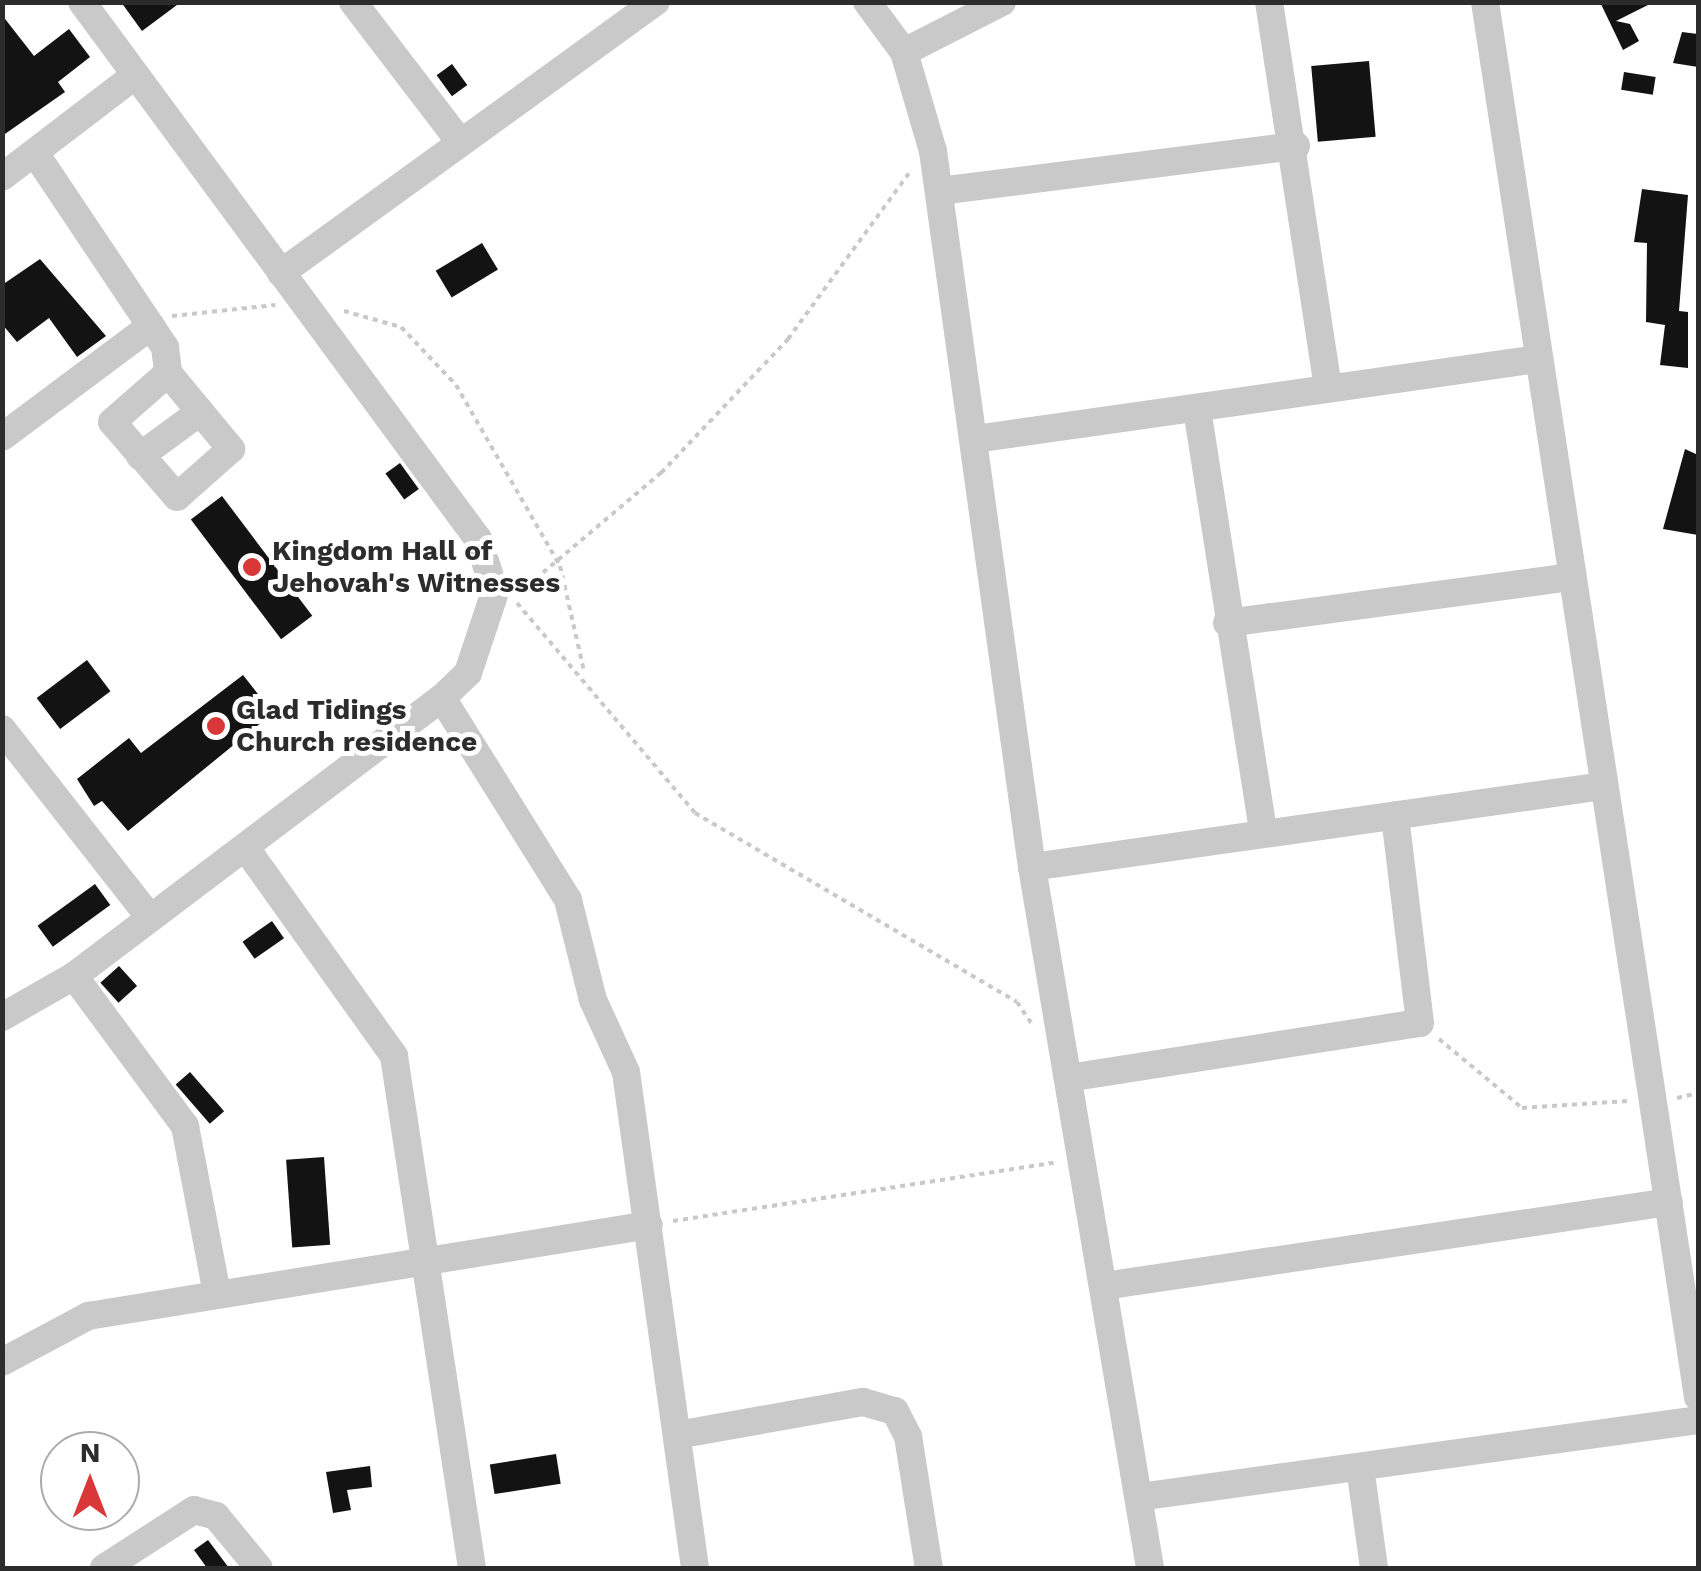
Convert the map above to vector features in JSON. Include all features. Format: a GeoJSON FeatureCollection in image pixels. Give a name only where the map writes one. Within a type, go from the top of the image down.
{"type":"FeatureCollection","features":[{"type":"Feature","properties":{"kind":"street"},"geometry":{"type":"LineString","coordinates":[[2,1017],[74,976],[148,914],[442,698],[468,673],[489,617],[489,556],[133,78],[82,2]]}},
{"type":"Feature","properties":{"kind":"street"},"geometry":{"type":"LineString","coordinates":[[353,2],[460,142]]}},
{"type":"Feature","properties":{"kind":"street"},"geometry":{"type":"LineString","coordinates":[[867,2],[904,52],[933,151],[1032,867],[1150,1568]]}},
{"type":"Feature","properties":{"kind":"street"},"geometry":{"type":"LineString","coordinates":[[904,52],[1002,2]]}},
{"type":"Feature","properties":{"kind":"street"},"geometry":{"type":"LineString","coordinates":[[1269,2],[1296,146],[1328,389]]}},
{"type":"Feature","properties":{"kind":"street"},"geometry":{"type":"LineString","coordinates":[[1485,2],[1698,1398]]}},
{"type":"Feature","properties":{"kind":"street"},"geometry":{"type":"LineString","coordinates":[[281,273],[640,7]]}},
{"type":"Feature","properties":{"kind":"street"},"geometry":{"type":"LineString","coordinates":[[2,176],[133,78]]}},
{"type":"Feature","properties":{"kind":"street"},"geometry":{"type":"LineString","coordinates":[[939,191],[1296,146]]}},
{"type":"Feature","properties":{"kind":"street"},"geometry":{"type":"LineString","coordinates":[[35,153],[151,326],[168,373],[230,453],[177,497],[140,456],[113,416],[168,373]]}},
{"type":"Feature","properties":{"kind":"street"},"geometry":{"type":"LineString","coordinates":[[2,437],[151,326]]}},
{"type":"Feature","properties":{"kind":"street"},"geometry":{"type":"LineString","coordinates":[[975,440],[1538,358]]}},
{"type":"Feature","properties":{"kind":"street"},"geometry":{"type":"LineString","coordinates":[[1197,409],[1263,831]]}},
{"type":"Feature","properties":{"kind":"street"},"geometry":{"type":"LineString","coordinates":[[140,456],[200,412]]}},
{"type":"Feature","properties":{"kind":"street"},"geometry":{"type":"LineString","coordinates":[[1228,623],[1570,577]]}},
{"type":"Feature","properties":{"kind":"street"},"geometry":{"type":"LineString","coordinates":[[442,698],[568,900],[594,1000],[626,1072],[695,1568]]}},
{"type":"Feature","properties":{"kind":"street"},"geometry":{"type":"LineString","coordinates":[[2,728],[148,914]]}},
{"type":"Feature","properties":{"kind":"street"},"geometry":{"type":"LineString","coordinates":[[1032,867],[1263,831],[1603,786]]}},
{"type":"Feature","properties":{"kind":"street"},"geometry":{"type":"LineString","coordinates":[[1068,1078],[1420,1022],[1395,815]]}},
{"type":"Feature","properties":{"kind":"street"},"geometry":{"type":"LineString","coordinates":[[245,846],[387,1041],[431,1260],[472,1568]]}},
{"type":"Feature","properties":{"kind":"street"},"geometry":{"type":"LineString","coordinates":[[74,976],[184,1126],[216,1289]]}},
{"type":"Feature","properties":{"kind":"street"},"geometry":{"type":"LineString","coordinates":[[1104,1286],[1668,1202]]}},
{"type":"Feature","properties":{"kind":"street"},"geometry":{"type":"LineString","coordinates":[[2,1362],[88,1316],[216,1289],[649,1225]]}},
{"type":"Feature","properties":{"kind":"street"},"geometry":{"type":"LineString","coordinates":[[677,1435],[864,1402],[895,1411],[908,1436],[928,1568]]}},
{"type":"Feature","properties":{"kind":"street"},"geometry":{"type":"LineString","coordinates":[[1138,1496],[1698,1420]]}},
{"type":"Feature","properties":{"kind":"street"},"geometry":{"type":"LineString","coordinates":[[1360,1468],[1374,1568]]}},
{"type":"Feature","properties":{"kind":"street"},"geometry":{"type":"LineString","coordinates":[[104,1568],[194,1510],[216,1516],[259,1568]]}},
{"type":"Feature","properties":{"kind":"path"},"geometry":{"type":"LineString","coordinates":[[933,151],[788,339],[661,473],[512,597],[695,813],[1018,1002],[1038,1032]]}},
{"type":"Feature","properties":{"kind":"path"},"geometry":{"type":"LineString","coordinates":[[1420,1022],[1522,1108],[1602,1098],[1654,1104],[1698,1094]]}},
{"type":"Feature","properties":{"kind":"path"},"geometry":{"type":"LineString","coordinates":[[649,1225],[1084,1159]]}},
{"type":"Feature","properties":{"kind":"building"},"geometry":{"type":"Polygon","coordinates":[[[121,2],[181,2],[142,31],[121,2]]]}},
{"type":"Feature","properties":{"kind":"building"},"geometry":{"type":"Polygon","coordinates":[[[1600,2],[1654,2],[1616,21],[1630,24],[1639,41],[1623,50],[1600,2]]]}},
{"type":"Feature","properties":{"kind":"building"},"geometry":{"type":"Polygon","coordinates":[[[2,15],[34,56],[69,29],[90,57],[58,82],[65,92],[2,136],[2,15]]]}},
{"type":"Feature","properties":{"kind":"building"},"geometry":{"type":"Polygon","coordinates":[[[1682,32],[1698,34],[1698,67],[1673,63],[1682,32]]]}},
{"type":"Feature","properties":{"kind":"building"},"geometry":{"type":"Polygon","coordinates":[[[1369,61],[1376,137],[1318,142],[1311,66],[1369,61]]]}},
{"type":"Feature","properties":{"kind":"building"},"geometry":{"type":"Polygon","coordinates":[[[452,64],[467,85],[452,96],[437,75],[452,64]]]}},
{"type":"Feature","properties":{"kind":"building"},"geometry":{"type":"Polygon","coordinates":[[[1624,72],[1656,77],[1653,95],[1621,90],[1624,72]]]}},
{"type":"Feature","properties":{"kind":"building"},"geometry":{"type":"Polygon","coordinates":[[[1642,189],[1688,195],[1679,311],[1688,312],[1688,368],[1660,365],[1665,325],[1646,322],[1647,243],[1634,242],[1642,189]]]}},
{"type":"Feature","properties":{"kind":"building"},"geometry":{"type":"Polygon","coordinates":[[[482,243],[498,270],[452,297],[436,271],[482,243]]]}},
{"type":"Feature","properties":{"kind":"building"},"geometry":{"type":"Polygon","coordinates":[[[40,259],[106,336],[77,357],[49,318],[17,342],[2,324],[2,285],[40,259]]]}},
{"type":"Feature","properties":{"kind":"building"},"geometry":{"type":"Polygon","coordinates":[[[1685,449],[1698,455],[1698,535],[1663,529],[1685,449]]]}},
{"type":"Feature","properties":{"kind":"building"},"geometry":{"type":"Polygon","coordinates":[[[400,463],[419,489],[404,499],[385,474],[400,463]]]}},
{"type":"Feature","properties":{"kind":"building","name":"Kingdom Hall of Jehovah's Witnesses"},"geometry":{"type":"Polygon","coordinates":[[[222,496],[312,616],[281,639],[191,519],[222,496]]]}},
{"type":"Feature","properties":{"kind":"building"},"geometry":{"type":"Polygon","coordinates":[[[87,660],[110,691],[60,729],[37,698],[87,660]]]}},
{"type":"Feature","properties":{"kind":"building"},"geometry":{"type":"Polygon","coordinates":[[[243,675],[273,713],[128,831],[102,801],[94,806],[77,779],[129,738],[141,753],[243,675]]]}},
{"type":"Feature","properties":{"kind":"building"},"geometry":{"type":"Polygon","coordinates":[[[95,884],[110,905],[53,947],[38,926],[95,884]]]}},
{"type":"Feature","properties":{"kind":"building"},"geometry":{"type":"Polygon","coordinates":[[[272,921],[284,938],[255,959],[243,942],[272,921]]]}},
{"type":"Feature","properties":{"kind":"building"},"geometry":{"type":"Polygon","coordinates":[[[119,966],[137,986],[118,1003],[100,983],[119,966]]]}},
{"type":"Feature","properties":{"kind":"building"},"geometry":{"type":"Polygon","coordinates":[[[190,1072],[224,1111],[210,1124],[176,1084],[190,1072]]]}},
{"type":"Feature","properties":{"kind":"building"},"geometry":{"type":"Polygon","coordinates":[[[324,1157],[330,1245],[292,1247],[286,1160],[324,1157]]]}},
{"type":"Feature","properties":{"kind":"building"},"geometry":{"type":"Polygon","coordinates":[[[556,1454],[561,1484],[495,1494],[490,1464],[556,1454]]]}},
{"type":"Feature","properties":{"kind":"building"},"geometry":{"type":"Polygon","coordinates":[[[370,1466],[372,1487],[347,1490],[351,1510],[333,1513],[326,1472],[370,1466]]]}},
{"type":"Feature","properties":{"kind":"building"},"geometry":{"type":"Polygon","coordinates":[[[208,1540],[229,1568],[207,1568],[194,1550],[208,1540]]]}},
{"type":"Feature","properties":{"kind":"place","name":"Kingdom Hall of Jehovah's Witnesses"},"geometry":{"type":"Point","coordinates":[252,567]}},
{"type":"Feature","properties":{"kind":"place","name":"Glad Tidings Church residence"},"geometry":{"type":"Point","coordinates":[216,726]}}]}
